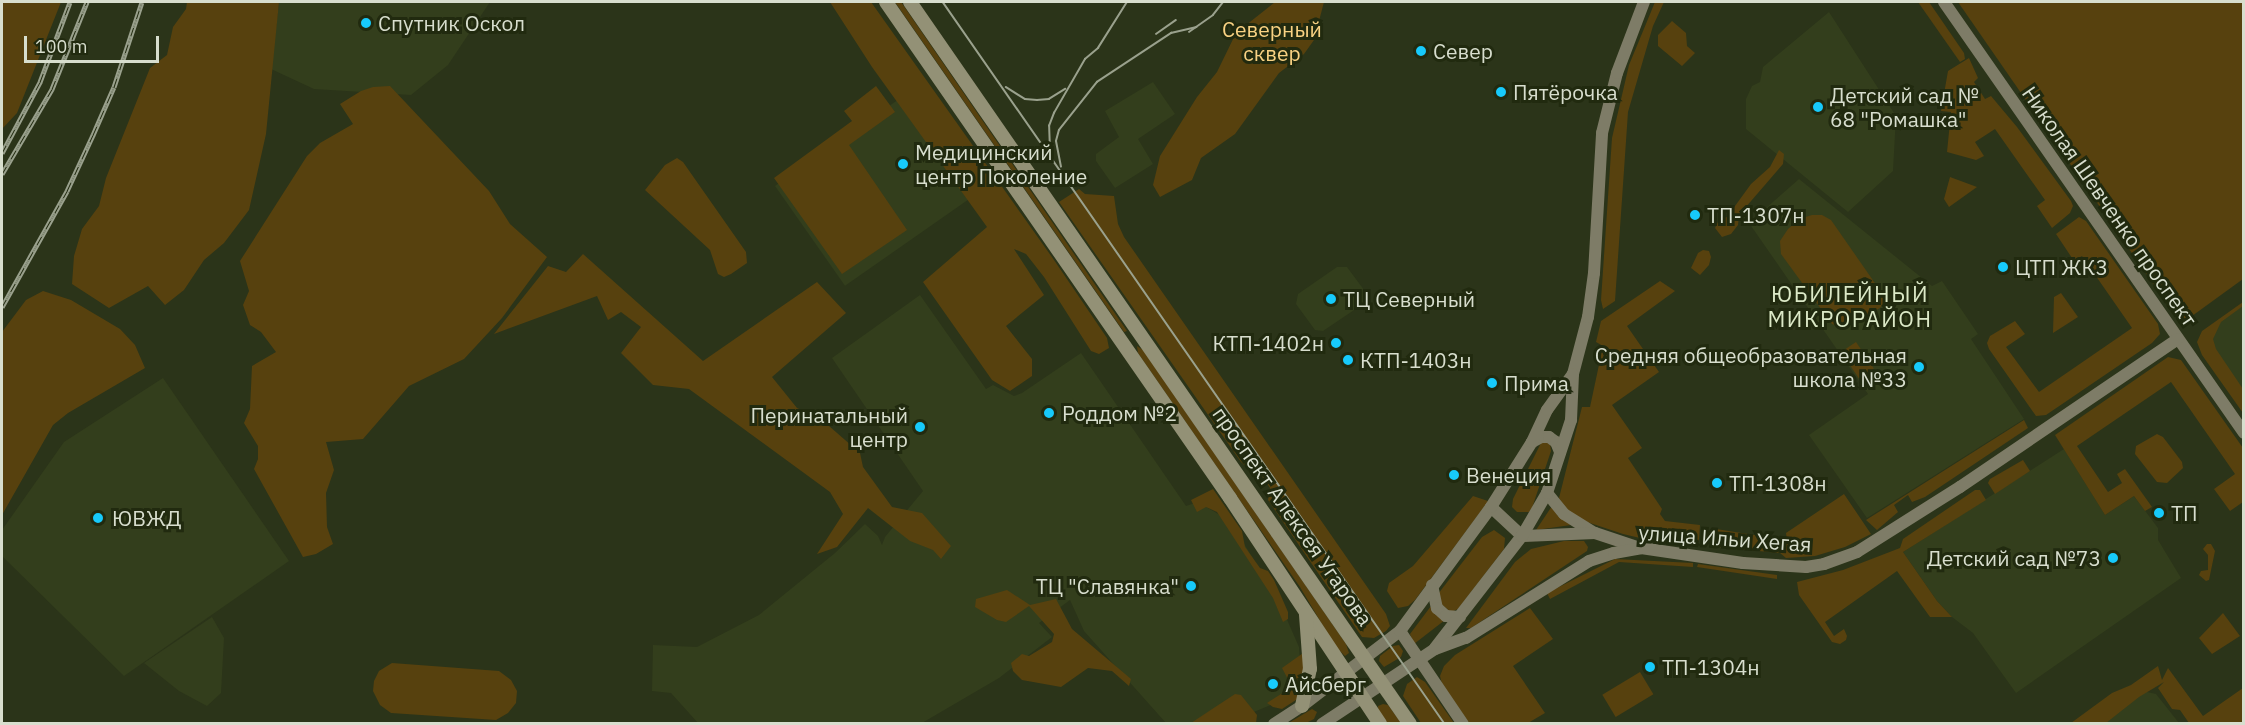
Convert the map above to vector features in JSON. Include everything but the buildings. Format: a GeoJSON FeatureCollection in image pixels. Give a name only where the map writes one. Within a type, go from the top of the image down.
{"type":"FeatureCollection","features":[{"type":"Feature","properties":{"kind":"main road","name":"проспект Алексея Угарова"},"geometry":{"type":"LineString","coordinates":[[886,2],[1380,723]]}},
{"type":"Feature","properties":{"kind":"main road","name":"проспект Алексея Угарова"},"geometry":{"type":"LineString","coordinates":[[910,2],[1410,723]]}},
{"type":"Feature","properties":{"kind":"main road"},"geometry":{"type":"LineString","coordinates":[[1435,649],[1522,536],[1547,493],[1571,420],[1573,374],[1588,316],[1593,284],[1602,133],[1617,73],[1644,2]]}},
{"type":"Feature","properties":{"kind":"main road","name":"Николая Шевченко проспект"},"geometry":{"type":"LineString","coordinates":[[1944,2],[2244,433]]}},
{"type":"Feature","properties":{"kind":"main road"},"geometry":{"type":"LineString","coordinates":[[1123,345],[1140,333]]}},
{"type":"Feature","properties":{"kind":"main road","name":"улица Ильи Хегая"},"geometry":{"type":"LineString","coordinates":[[1322,723],[1435,649],[1466,638],[1589,561],[1614,553],[1641,548],[1787,567],[1824,564],[1843,558],[1878,540],[2178,339]]}},
{"type":"Feature","properties":{"kind":"main road"},"geometry":{"type":"LineString","coordinates":[[1274,723],[1302,706],[1400,631],[1491,507],[1532,442],[1547,410],[1573,374]]}},
{"type":"Feature","properties":{"kind":"main road"},"geometry":{"type":"LineString","coordinates":[[1532,442],[1540,437],[1549,437],[1556,442],[1560,452]]}},
{"type":"Feature","properties":{"kind":"main road"},"geometry":{"type":"LineString","coordinates":[[1547,493],[1564,513],[1594,533],[1641,548]]}},
{"type":"Feature","properties":{"kind":"main road"},"geometry":{"type":"LineString","coordinates":[[1491,507],[1522,536],[1594,533]]}},
{"type":"Feature","properties":{"kind":"main road"},"geometry":{"type":"LineString","coordinates":[[1432,585],[1437,608],[1446,616],[1460,617]]}},
{"type":"Feature","properties":{"kind":"main road"},"geometry":{"type":"LineString","coordinates":[[1302,706],[1310,669],[1305,612]]}},
{"type":"Feature","properties":{"kind":"main road"},"geometry":{"type":"LineString","coordinates":[[1400,631],[1463,723]]}},
{"type":"Feature","properties":{"kind":"shaded area"},"geometry":{"type":"Polygon","coordinates":[[[279,2],[490,2],[448,65],[411,95],[314,89],[271,69],[279,2]]]}},
{"type":"Feature","properties":{"kind":"shaded area","name":"Детский сад № 68 \"Ромашка\""},"geometry":{"type":"Polygon","coordinates":[[[1829,12],[1896,116],[1893,171],[1848,212],[1746,129],[1746,99],[1752,86],[1760,82],[1763,67],[1829,12]]]}},
{"type":"Feature","properties":{"kind":"shaded area"},"geometry":{"type":"Polygon","coordinates":[[[1153,82],[1175,114],[1138,139],[1153,164],[1115,188],[1096,161],[1096,154],[1119,137],[1105,111],[1153,82]]]}},
{"type":"Feature","properties":{"kind":"shaded area"},"geometry":{"type":"Polygon","coordinates":[[[902,97],[972,197],[845,286],[775,186],[902,97]]]}},
{"type":"Feature","properties":{"kind":"shaded area","name":"Средняя общеобразовательная школа №33"},"geometry":{"type":"Polygon","coordinates":[[[1799,179],[1932,286],[1942,281],[1978,334],[1971,339],[2024,419],[1867,518],[1809,435],[1868,394],[1749,223],[1799,179]]]}},
{"type":"Feature","properties":{"kind":"shaded area"},"geometry":{"type":"Polygon","coordinates":[[[1337,267],[1347,267],[1367,294],[1366,302],[1323,331],[1315,330],[1296,304],[1298,294],[1337,267]]]}},
{"type":"Feature","properties":{"kind":"shaded area"},"geometry":{"type":"Polygon","coordinates":[[[920,295],[986,389],[993,385],[1014,396],[1022,393],[1081,353],[1186,506],[1198,502],[1230,521],[1278,599],[1299,647],[1301,673],[1278,702],[1227,723],[1166,723],[1084,631],[1070,600],[1039,623],[1052,637],[999,678],[922,723],[698,723],[671,693],[652,691],[653,645],[697,647],[759,615],[835,553],[865,524],[878,536],[882,545],[885,537],[923,491],[832,358],[920,295]]]}},
{"type":"Feature","properties":{"kind":"shaded area"},"geometry":{"type":"Polygon","coordinates":[[[2243,304],[2243,400],[2210,352],[2209,329],[2243,304]]]}},
{"type":"Feature","properties":{"kind":"shaded area"},"geometry":{"type":"Polygon","coordinates":[[[163,378],[289,561],[124,676],[2,556],[2,530],[64,442],[163,378]]]}},
{"type":"Feature","properties":{"kind":"shaded area"},"geometry":{"type":"Polygon","coordinates":[[[2064,449],[2105,515],[2134,496],[2158,528],[2158,540],[2181,578],[2016,693],[1973,633],[1952,617],[1937,601],[1903,552],[2064,449]]]}},
{"type":"Feature","properties":{"kind":"shaded area"},"geometry":{"type":"Polygon","coordinates":[[[212,617],[224,638],[221,693],[207,706],[179,691],[144,663],[212,617]]]}},
{"type":"Feature","properties":{"kind":"shaded area"},"geometry":{"type":"Polygon","coordinates":[[[2143,691],[2156,694],[2179,723],[2101,724],[2143,691]]]}},
{"type":"Feature","properties":{"kind":"green space"},"geometry":{"type":"Polygon","coordinates":[[[2,2],[61,2],[17,113],[2,129],[2,2]]]}},
{"type":"Feature","properties":{"kind":"green space"},"geometry":{"type":"Polygon","coordinates":[[[187,2],[279,2],[266,134],[249,210],[224,243],[204,260],[184,290],[165,305],[148,286],[109,308],[72,284],[74,256],[82,229],[99,206],[106,178],[150,68],[167,55],[173,27],[186,9],[187,2]]]}},
{"type":"Feature","properties":{"kind":"green space"},"geometry":{"type":"Polygon","coordinates":[[[830,2],[871,2],[1054,260],[1107,338],[1109,348],[1099,354],[1091,351],[1044,277],[1026,254],[1014,249],[1044,295],[1006,326],[1032,359],[1032,376],[1010,391],[992,380],[923,282],[987,227],[872,67],[830,2]]]}},
{"type":"Feature","properties":{"kind":"green space"},"geometry":{"type":"Polygon","coordinates":[[[895,2],[901,2],[1127,331],[1124,332],[895,2]]]}},
{"type":"Feature","properties":{"kind":"green space","name":"Северный сквер"},"geometry":{"type":"Polygon","coordinates":[[[1275,2],[1324,2],[1314,40],[1304,54],[1279,73],[1235,134],[1201,158],[1192,180],[1160,197],[1153,185],[1160,156],[1197,97],[1217,72],[1236,33],[1275,2]]]}},
{"type":"Feature","properties":{"kind":"green space"},"geometry":{"type":"Polygon","coordinates":[[[1655,2],[1664,2],[1653,26],[1628,112],[1615,301],[1603,309],[1601,300],[1612,138],[1629,65],[1655,2]]]}},
{"type":"Feature","properties":{"kind":"green space"},"geometry":{"type":"Polygon","coordinates":[[[1918,2],[1929,2],[1964,53],[1965,59],[1960,62],[1918,2]]]}},
{"type":"Feature","properties":{"kind":"green space"},"geometry":{"type":"Polygon","coordinates":[[[1958,2],[2243,2],[2243,279],[2181,324],[1958,2]]]}},
{"type":"Feature","properties":{"kind":"green space"},"geometry":{"type":"Polygon","coordinates":[[[1672,21],[1686,33],[1687,46],[1695,53],[1682,66],[1658,46],[1658,35],[1672,21]]]}},
{"type":"Feature","properties":{"kind":"green space"},"geometry":{"type":"Polygon","coordinates":[[[1969,58],[1978,78],[1974,82],[1985,99],[1991,96],[2017,127],[2071,201],[2073,206],[2070,213],[2052,228],[2037,206],[2045,200],[1995,129],[1975,142],[1984,156],[1976,160],[1947,152],[1951,112],[1941,111],[1948,71],[1969,58]]]}},
{"type":"Feature","properties":{"kind":"green space"},"geometry":{"type":"Polygon","coordinates":[[[390,86],[489,191],[510,224],[547,257],[502,318],[464,359],[409,386],[363,439],[326,442],[334,470],[326,493],[327,527],[333,544],[316,554],[303,557],[254,469],[258,459],[258,446],[244,423],[250,409],[252,366],[276,352],[261,332],[250,325],[243,305],[249,291],[240,261],[307,156],[320,143],[353,124],[340,104],[361,91],[373,87],[390,86]]]}},
{"type":"Feature","properties":{"kind":"green space"},"geometry":{"type":"Polygon","coordinates":[[[876,86],[895,112],[849,145],[907,230],[842,274],[774,178],[852,121],[844,111],[876,86]]]}},
{"type":"Feature","properties":{"kind":"green space"},"geometry":{"type":"Polygon","coordinates":[[[1779,150],[1784,154],[1783,164],[1739,215],[1738,225],[1731,234],[1722,237],[1715,228],[1719,220],[1727,217],[1751,184],[1770,167],[1779,150]]]}},
{"type":"Feature","properties":{"kind":"green space"},"geometry":{"type":"Polygon","coordinates":[[[677,158],[683,162],[746,252],[747,263],[731,274],[724,277],[718,274],[710,250],[645,190],[665,165],[677,158]]]}},
{"type":"Feature","properties":{"kind":"green space"},"geometry":{"type":"Polygon","coordinates":[[[1950,177],[1977,187],[1949,207],[1944,199],[1950,177]]]}},
{"type":"Feature","properties":{"kind":"green space"},"geometry":{"type":"Polygon","coordinates":[[[1079,189],[1085,194],[1114,196],[1118,224],[1124,237],[1386,614],[1390,626],[1386,631],[1374,638],[1362,637],[1268,500],[1270,488],[1258,469],[1251,471],[1241,462],[1059,202],[1079,189]]]}},
{"type":"Feature","properties":{"kind":"green space"},"geometry":{"type":"Polygon","coordinates":[[[1822,215],[1831,220],[1886,299],[1880,308],[1842,328],[1832,324],[1781,254],[1780,241],[1788,229],[1799,219],[1822,215]]]}},
{"type":"Feature","properties":{"kind":"green space"},"geometry":{"type":"Polygon","coordinates":[[[2079,217],[2086,221],[2158,324],[2160,334],[2152,343],[2046,415],[2036,416],[1989,349],[1987,343],[1990,336],[2015,321],[2025,334],[2006,347],[2039,392],[2132,328],[2082,256],[2074,261],[2056,234],[2079,217]]]}},
{"type":"Feature","properties":{"kind":"green space"},"geometry":{"type":"Polygon","coordinates":[[[1703,250],[1709,251],[1711,257],[1709,265],[1700,275],[1691,268],[1698,253],[1703,250]]]}},
{"type":"Feature","properties":{"kind":"green space"},"geometry":{"type":"Polygon","coordinates":[[[583,254],[703,361],[817,282],[846,313],[772,377],[797,408],[821,419],[860,453],[863,467],[892,507],[922,513],[951,546],[941,559],[933,550],[910,541],[868,508],[837,547],[817,554],[843,514],[830,492],[689,389],[653,385],[621,353],[641,327],[621,312],[608,320],[597,296],[494,334],[548,266],[566,272],[583,254]]]}},
{"type":"Feature","properties":{"kind":"green space"},"geometry":{"type":"Polygon","coordinates":[[[1660,281],[1675,291],[1627,326],[1659,372],[1612,405],[1642,448],[1628,458],[1662,509],[1660,514],[1665,521],[1700,525],[1699,540],[1696,544],[1674,542],[1673,534],[1641,530],[1640,538],[1587,522],[1567,511],[1559,498],[1582,407],[1590,407],[1603,346],[1596,342],[1601,321],[1660,281]]]}},
{"type":"Feature","properties":{"kind":"green space"},"geometry":{"type":"Polygon","coordinates":[[[43,291],[71,300],[120,329],[135,345],[145,368],[68,413],[53,425],[2,515],[2,332],[26,300],[43,291]]]}},
{"type":"Feature","properties":{"kind":"green space"},"geometry":{"type":"Polygon","coordinates":[[[2061,293],[2078,317],[2053,333],[2054,297],[2061,293]]]}},
{"type":"Feature","properties":{"kind":"green space"},"geometry":{"type":"Polygon","coordinates":[[[2243,302],[2243,306],[2221,322],[2213,339],[2216,349],[2243,389],[2243,413],[2202,355],[2197,342],[2202,331],[2243,302]]]}},
{"type":"Feature","properties":{"kind":"green space"},"geometry":{"type":"Polygon","coordinates":[[[1856,342],[1874,369],[1859,379],[1841,352],[1856,342]]]}},
{"type":"Feature","properties":{"kind":"green space"},"geometry":{"type":"Polygon","coordinates":[[[1137,346],[1143,350],[1346,644],[1349,653],[1345,656],[1335,646],[1300,587],[1138,353],[1137,346]]]}},
{"type":"Feature","properties":{"kind":"green space"},"geometry":{"type":"Polygon","coordinates":[[[2168,357],[2181,360],[2243,448],[2243,502],[2230,511],[2214,489],[2235,474],[2171,382],[2077,446],[2108,492],[2122,483],[2117,474],[2125,469],[2152,507],[2145,511],[2134,496],[2105,515],[2055,435],[2168,357]]]}},
{"type":"Feature","properties":{"kind":"green space"},"geometry":{"type":"Polygon","coordinates":[[[2024,420],[2028,428],[1925,497],[1912,502],[1908,495],[1894,505],[1898,512],[1877,530],[1866,520],[2024,420]]]}},
{"type":"Feature","properties":{"kind":"green space"},"geometry":{"type":"Polygon","coordinates":[[[2157,434],[2163,437],[2182,462],[2183,468],[2167,483],[2157,482],[2135,454],[2136,446],[2157,434]]]}},
{"type":"Feature","properties":{"kind":"green space"},"geometry":{"type":"Polygon","coordinates":[[[1546,441],[1550,444],[1551,451],[1532,508],[1529,512],[1517,512],[1512,507],[1513,499],[1541,443],[1546,441]]]}},
{"type":"Feature","properties":{"kind":"green space"},"geometry":{"type":"Polygon","coordinates":[[[2023,460],[2030,471],[1995,494],[1988,483],[1990,479],[2023,460]]]}},
{"type":"Feature","properties":{"kind":"green space"},"geometry":{"type":"Polygon","coordinates":[[[1213,489],[1242,531],[1245,547],[1260,568],[1268,571],[1274,580],[1288,612],[1288,619],[1283,622],[1273,598],[1217,512],[1206,507],[1197,512],[1191,500],[1213,489]]]}},
{"type":"Feature","properties":{"kind":"green space"},"geometry":{"type":"Polygon","coordinates":[[[1975,490],[1980,490],[1986,500],[1903,552],[1937,601],[1952,617],[1930,617],[1897,571],[1825,622],[1834,636],[1844,629],[1847,636],[1846,640],[1840,644],[1832,642],[1799,595],[1797,582],[1843,570],[1900,548],[1903,539],[1975,490]]]}},
{"type":"Feature","properties":{"kind":"green space"},"geometry":{"type":"Polygon","coordinates":[[[1844,494],[1871,534],[1845,547],[1815,556],[1786,558],[1780,553],[1716,547],[1716,529],[1787,540],[1786,533],[1844,494]]]}},
{"type":"Feature","properties":{"kind":"green space"},"geometry":{"type":"Polygon","coordinates":[[[1473,496],[1488,501],[1415,600],[1408,606],[1398,608],[1387,591],[1389,583],[1413,566],[1473,496]]]}},
{"type":"Feature","properties":{"kind":"green space"},"geometry":{"type":"Polygon","coordinates":[[[1552,506],[1558,516],[1571,525],[1536,530],[1552,506]]]}},
{"type":"Feature","properties":{"kind":"green space"},"geometry":{"type":"Polygon","coordinates":[[[1494,530],[1505,538],[1504,549],[1458,609],[1451,612],[1438,602],[1438,594],[1482,537],[1494,530]]]}},
{"type":"Feature","properties":{"kind":"green space"},"geometry":{"type":"Polygon","coordinates":[[[1564,541],[1584,541],[1588,547],[1587,551],[1471,628],[1466,628],[1515,562],[1531,549],[1564,541]]]}},
{"type":"Feature","properties":{"kind":"green space"},"geometry":{"type":"Polygon","coordinates":[[[2207,544],[2211,544],[2215,551],[2209,580],[2206,581],[2199,575],[2201,571],[2208,570],[2208,555],[2203,549],[2207,544]]]}},
{"type":"Feature","properties":{"kind":"green space"},"geometry":{"type":"Polygon","coordinates":[[[1615,559],[1693,563],[1693,567],[1619,562],[1550,599],[1547,593],[1615,559]]]}},
{"type":"Feature","properties":{"kind":"green space"},"geometry":{"type":"Polygon","coordinates":[[[1698,564],[1777,575],[1777,579],[1697,567],[1698,564]]]}},
{"type":"Feature","properties":{"kind":"green space"},"geometry":{"type":"Polygon","coordinates":[[[1007,590],[1030,605],[1056,599],[1072,629],[1131,679],[1129,686],[1112,671],[1088,668],[1061,687],[1022,680],[1013,671],[1011,663],[1022,654],[1029,656],[1052,642],[1054,634],[1029,606],[1006,622],[997,620],[975,607],[976,599],[1007,590]]]}},
{"type":"Feature","properties":{"kind":"green space"},"geometry":{"type":"Polygon","coordinates":[[[1431,606],[1445,620],[1414,644],[1410,634],[1431,606]]]}},
{"type":"Feature","properties":{"kind":"green space"},"geometry":{"type":"Polygon","coordinates":[[[1530,608],[1553,639],[1513,666],[1545,713],[1528,723],[1469,723],[1442,684],[1440,676],[1444,666],[1455,655],[1530,608]]]}},
{"type":"Feature","properties":{"kind":"green space"},"geometry":{"type":"Polygon","coordinates":[[[2223,613],[2240,636],[2212,654],[2199,638],[2223,613]]]}},
{"type":"Feature","properties":{"kind":"green space"},"geometry":{"type":"Polygon","coordinates":[[[1399,645],[1403,651],[1401,657],[1384,667],[1379,661],[1380,656],[1393,646],[1399,645]]]}},
{"type":"Feature","properties":{"kind":"green space"},"geometry":{"type":"Polygon","coordinates":[[[1306,651],[1299,698],[1282,709],[1267,703],[1292,687],[1282,668],[1306,651]]]}},
{"type":"Feature","properties":{"kind":"green space"},"geometry":{"type":"Polygon","coordinates":[[[392,663],[499,671],[511,680],[517,691],[516,703],[508,713],[496,720],[391,713],[380,705],[373,691],[374,681],[379,671],[392,663]]]}},
{"type":"Feature","properties":{"kind":"green space"},"geometry":{"type":"Polygon","coordinates":[[[2158,666],[2162,680],[2168,668],[2203,716],[2243,688],[2243,723],[2189,723],[2180,710],[2172,709],[2158,688],[2164,682],[2139,697],[2106,723],[2071,723],[2112,693],[2131,685],[2158,666]]]}},
{"type":"Feature","properties":{"kind":"green space"},"geometry":{"type":"Polygon","coordinates":[[[1640,672],[1653,694],[1616,717],[1602,695],[1640,672]]]}},
{"type":"Feature","properties":{"kind":"green space"},"geometry":{"type":"Polygon","coordinates":[[[1417,677],[1425,682],[1454,723],[1421,723],[1403,696],[1407,684],[1417,677]]]}},
{"type":"Feature","properties":{"kind":"green space"},"geometry":{"type":"Polygon","coordinates":[[[1235,694],[1241,695],[1257,715],[1256,723],[1191,723],[1235,694]]]}},
{"type":"Feature","properties":{"kind":"green space"},"geometry":{"type":"Polygon","coordinates":[[[1388,705],[1401,723],[1387,723],[1378,710],[1378,706],[1388,705]]]}},
{"type":"Feature","properties":{"kind":"green space"},"geometry":{"type":"Polygon","coordinates":[[[1312,709],[1317,712],[1314,719],[1306,723],[1287,724],[1312,709]]]}},
{"type":"Feature","properties":{"kind":"tram line"},"geometry":{"type":"LineString","coordinates":[[943,2],[1445,724]]}},
{"type":"Feature","properties":{"kind":"tram line"},"geometry":{"type":"LineString","coordinates":[[1050,151],[1049,126],[1054,113],[1085,59],[1098,48],[1127,2]]}},
{"type":"Feature","properties":{"kind":"tram line"},"geometry":{"type":"LineString","coordinates":[[1189,32],[1213,15],[1223,2]]}},
{"type":"Feature","properties":{"kind":"tram line"},"geometry":{"type":"LineString","coordinates":[[1156,34],[1176,20]]}},
{"type":"Feature","properties":{"kind":"tram line"},"geometry":{"type":"LineString","coordinates":[[1061,167],[1056,141],[1059,130],[1097,82],[1171,33],[1196,27]]}},
{"type":"Feature","properties":{"kind":"tram line"},"geometry":{"type":"LineString","coordinates":[[1006,87],[1025,99],[1037,100],[1049,99],[1065,89]]}},
{"type":"Feature","properties":{"kind":"railway"},"geometry":{"type":"LineString","coordinates":[[2,153],[40,82],[70,2]]}},
{"type":"Feature","properties":{"kind":"railway"},"geometry":{"type":"LineString","coordinates":[[2,174],[52,89],[87,2]]}},
{"type":"Feature","properties":{"kind":"railway"},"geometry":{"type":"LineString","coordinates":[[2,307],[67,191],[93,135],[114,87],[142,2]]}},
{"type":"Feature","properties":{"kind":"place","name":"Спутник Оскол"},"geometry":{"type":"Point","coordinates":[366,23]}},
{"type":"Feature","properties":{"kind":"place","name":"Север"},"geometry":{"type":"Point","coordinates":[1421,51]}},
{"type":"Feature","properties":{"kind":"place","name":"Пятёрочка"},"geometry":{"type":"Point","coordinates":[1501,92]}},
{"type":"Feature","properties":{"kind":"place","name":"Детский сад № 68 \"Ромашка\""},"geometry":{"type":"Point","coordinates":[1818,107]}},
{"type":"Feature","properties":{"kind":"place","name":"Медицинский центр Поколение"},"geometry":{"type":"Point","coordinates":[903,164]}},
{"type":"Feature","properties":{"kind":"place","name":"ТП-1307н"},"geometry":{"type":"Point","coordinates":[1695,215]}},
{"type":"Feature","properties":{"kind":"place","name":"ЦТП ЖК3"},"geometry":{"type":"Point","coordinates":[2003,267]}},
{"type":"Feature","properties":{"kind":"place","name":"ТЦ Северный"},"geometry":{"type":"Point","coordinates":[1331,299]}},
{"type":"Feature","properties":{"kind":"place","name":"КТП-1402н"},"geometry":{"type":"Point","coordinates":[1336,343]}},
{"type":"Feature","properties":{"kind":"place","name":"КТП-1403н"},"geometry":{"type":"Point","coordinates":[1348,360]}},
{"type":"Feature","properties":{"kind":"place","name":"Средняя общеобразовательная школа №33"},"geometry":{"type":"Point","coordinates":[1919,367]}},
{"type":"Feature","properties":{"kind":"place","name":"Прима"},"geometry":{"type":"Point","coordinates":[1492,383]}},
{"type":"Feature","properties":{"kind":"place","name":"Роддом №2"},"geometry":{"type":"Point","coordinates":[1049,413]}},
{"type":"Feature","properties":{"kind":"place","name":"Перинатальный центр"},"geometry":{"type":"Point","coordinates":[920,427]}},
{"type":"Feature","properties":{"kind":"place","name":"Венеция"},"geometry":{"type":"Point","coordinates":[1454,475]}},
{"type":"Feature","properties":{"kind":"place","name":"ТП-1308н"},"geometry":{"type":"Point","coordinates":[1717,483]}},
{"type":"Feature","properties":{"kind":"place","name":"ТП"},"geometry":{"type":"Point","coordinates":[2159,513]}},
{"type":"Feature","properties":{"kind":"place","name":"ЮВЖД"},"geometry":{"type":"Point","coordinates":[98,518]}},
{"type":"Feature","properties":{"kind":"place","name":"Детский сад №73"},"geometry":{"type":"Point","coordinates":[2113,558]}},
{"type":"Feature","properties":{"kind":"place","name":"ТЦ \"Славянка\""},"geometry":{"type":"Point","coordinates":[1191,586]}},
{"type":"Feature","properties":{"kind":"place","name":"ТП-1304н"},"geometry":{"type":"Point","coordinates":[1650,667]}},
{"type":"Feature","properties":{"kind":"place","name":"Айсберг"},"geometry":{"type":"Point","coordinates":[1273,684]}},
{"type":"Feature","properties":{"kind":"district","name":"ЮБИЛЕЙНЫЙ МИКРОРАЙОН"},"geometry":{"type":"Point","coordinates":[1850,306]}}]}
